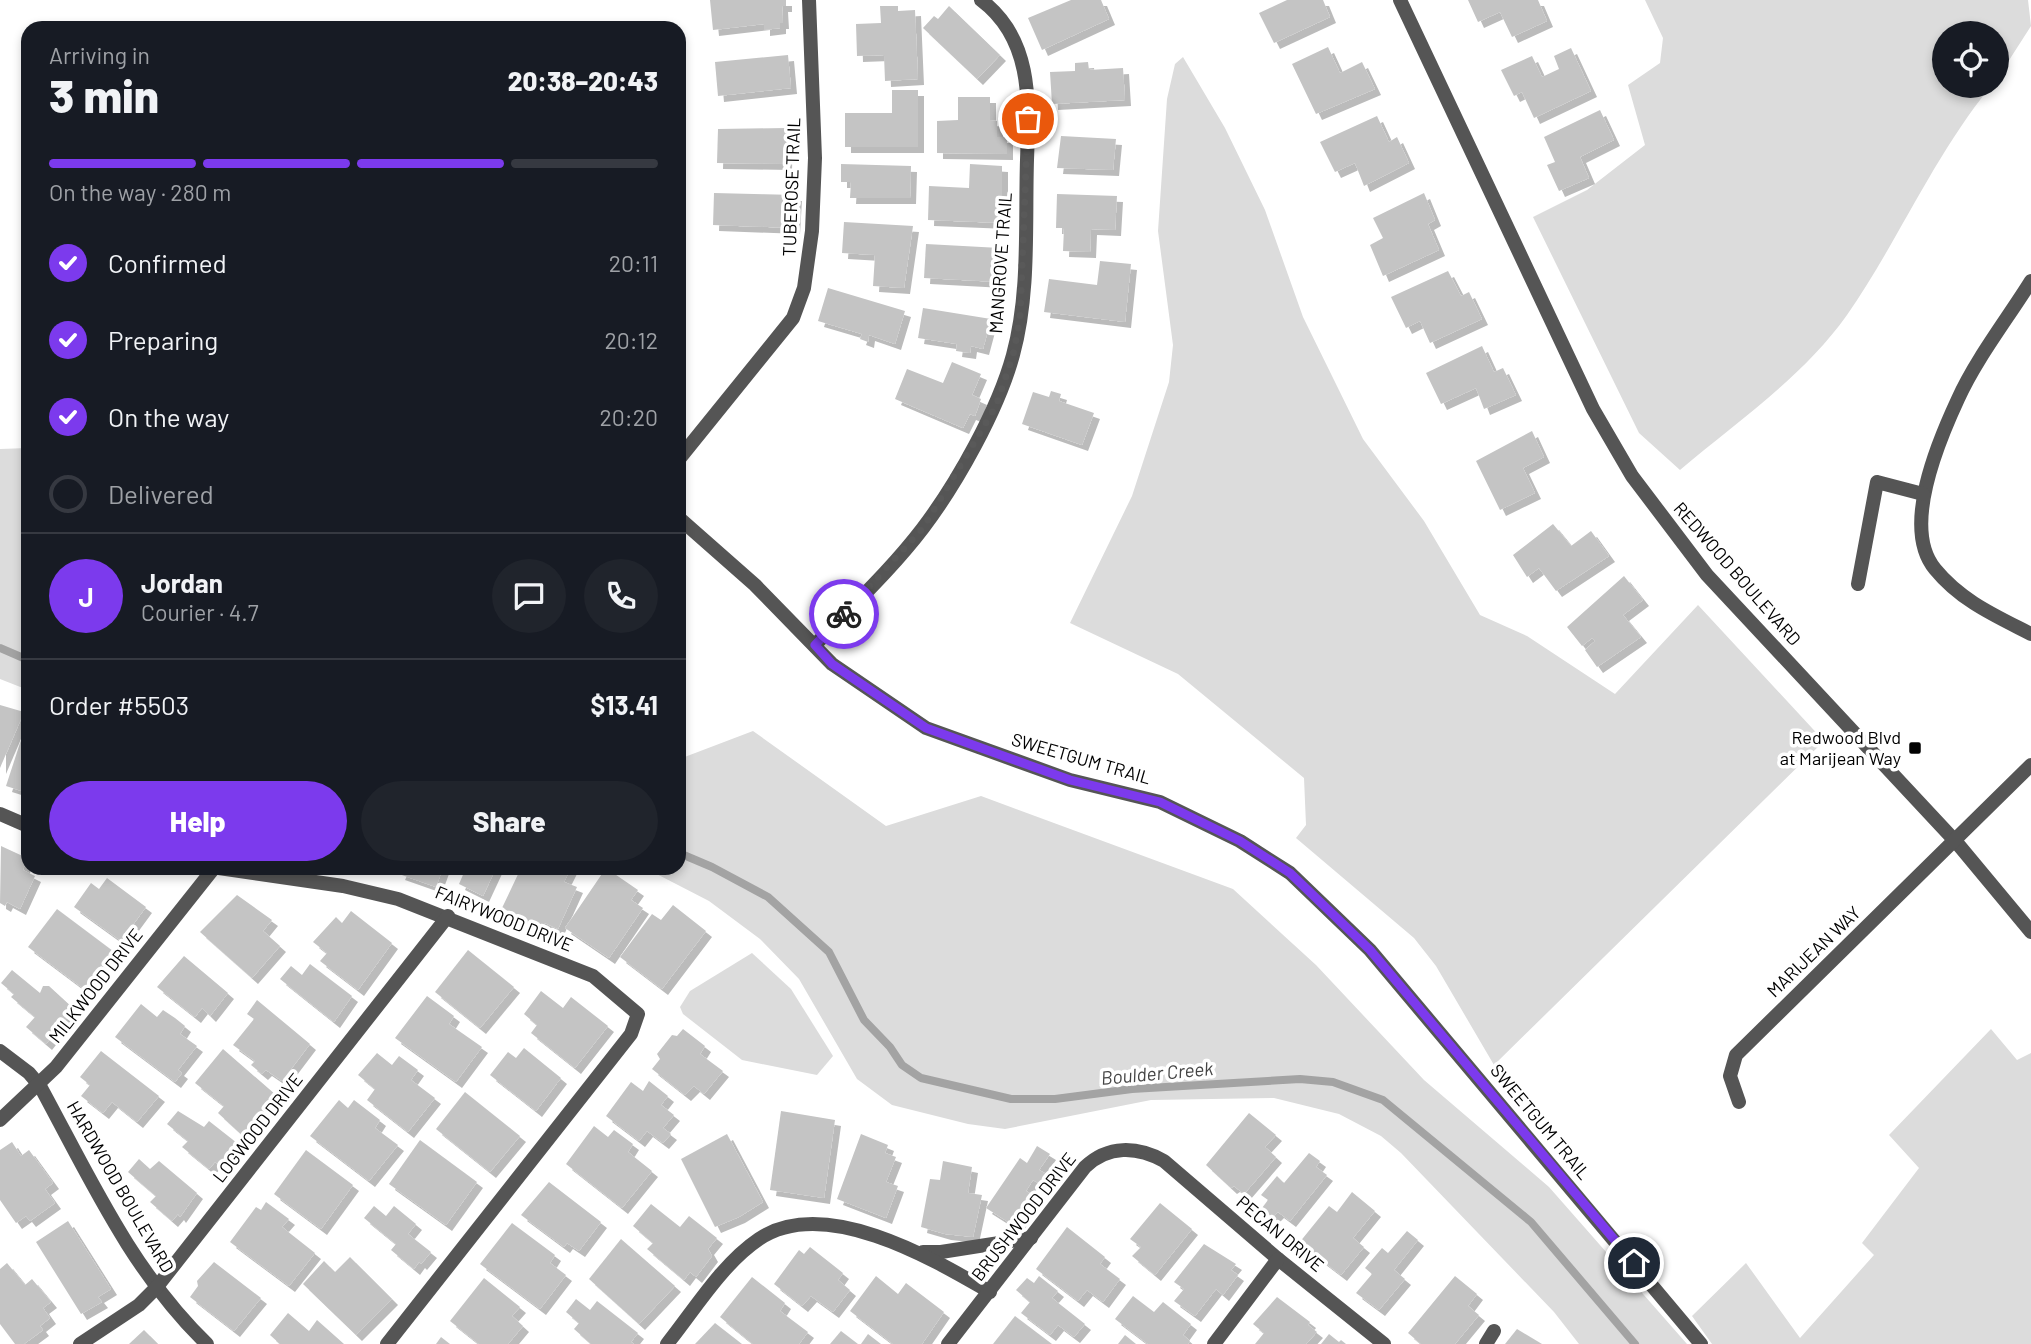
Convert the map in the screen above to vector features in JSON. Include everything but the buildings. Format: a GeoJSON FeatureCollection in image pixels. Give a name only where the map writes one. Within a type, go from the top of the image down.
{"type":"FeatureCollection","features":[{"type":"Feature","properties":{"kind":"street","name":"TUBEROSE TRAIL"},"geometry":{"type":"LineString","coordinates":[[686,451],[793,318],[804,288],[812,231],[815,158],[809,0]]}},
{"type":"Feature","properties":{"kind":"street","name":"MANGROVE TRAIL"},"geometry":{"type":"LineString","coordinates":[[815,645],[923,528],[996,406],[1013,355],[1023,282],[1027,84],[1022,57],[1013,38],[981,0]]}},
{"type":"Feature","properties":{"kind":"street","name":"REDWOOD BOULEVARD"},"geometry":{"type":"LineString","coordinates":[[1400,0],[1593,409],[1632,476],[1707,575],[1954,841],[2031,932]]}},
{"type":"Feature","properties":{"kind":"street"},"geometry":{"type":"LineString","coordinates":[[2031,281],[1958,397],[1923,494],[1920,538],[1934,568],[1967,601],[2031,634]]}},
{"type":"Feature","properties":{"kind":"street"},"geometry":{"type":"LineString","coordinates":[[1858,584],[1877,482],[1923,494]]}},
{"type":"Feature","properties":{"kind":"street","name":"SWEETGUM TRAIL"},"geometry":{"type":"LineString","coordinates":[[686,524],[755,585],[832,664],[926,728],[1070,780],[1160,802],[1240,841],[1290,873],[1370,950],[1701,1344]]}},
{"type":"Feature","properties":{"kind":"street","name":"MARIJEAN WAY"},"geometry":{"type":"LineString","coordinates":[[1739,1102],[1730,1076],[1735,1055],[2031,765]]}},
{"type":"Feature","properties":{"kind":"street"},"geometry":{"type":"LineString","coordinates":[[0,814],[21,823]]}},
{"type":"Feature","properties":{"kind":"street","name":"MILKWOOD DRIVE"},"geometry":{"type":"LineString","coordinates":[[0,1121],[40,1086],[211,875]]}},
{"type":"Feature","properties":{"kind":"street","name":"FAIRYWOOD DRIVE"},"geometry":{"type":"LineString","coordinates":[[266,875],[343,886],[398,899],[448,916],[593,975],[638,1014],[631,1034],[387,1344]]}},
{"type":"Feature","properties":{"kind":"street","name":"LOGWOOD DRIVE"},"geometry":{"type":"LineString","coordinates":[[80,1344],[139,1305],[156,1288],[448,916]]}},
{"type":"Feature","properties":{"kind":"street","name":"HARDWOOD BOULEVARD"},"geometry":{"type":"LineString","coordinates":[[0,1051],[29,1073],[40,1086],[115,1224],[156,1288],[207,1344]]}},
{"type":"Feature","properties":{"kind":"street","name":"BRUSHWOOD DRIVE"},"geometry":{"type":"LineString","coordinates":[[948,1344],[1093,1160],[1123,1150],[1150,1154]]}},
{"type":"Feature","properties":{"kind":"street","name":"PECAN DRIVE"},"geometry":{"type":"LineString","coordinates":[[1150,1154],[1170,1166],[1278,1259],[1384,1344]]}},
{"type":"Feature","properties":{"kind":"street"},"geometry":{"type":"LineString","coordinates":[[667,1344],[741,1255],[760,1239],[791,1228],[812,1226],[850,1229],[918,1252],[990,1292]]}},
{"type":"Feature","properties":{"kind":"street"},"geometry":{"type":"LineString","coordinates":[[918,1252],[941,1252],[1031,1238]]}},
{"type":"Feature","properties":{"kind":"street"},"geometry":{"type":"LineString","coordinates":[[1214,1344],[1278,1259]]}},
{"type":"Feature","properties":{"kind":"street"},"geometry":{"type":"LineString","coordinates":[[1486,1344],[1494,1331]]}},
{"type":"Feature","properties":{"kind":"shaded area"},"geometry":{"type":"Polygon","coordinates":[[[1645,0],[2028,0],[2031,26],[2009,60],[2009,21],[1932,21],[1932,98],[1982,98],[1951,141],[1866,287],[1830,337],[1790,379],[1680,470],[1639,433],[1533,217],[1587,190],[1645,145],[1628,85],[1660,63],[1663,38],[1645,0]]]}},
{"type":"Feature","properties":{"kind":"shaded area"},"geometry":{"type":"Polygon","coordinates":[[[1183,57],[1225,128],[1265,210],[1303,317],[1363,439],[1424,521],[1480,615],[1527,636],[1615,694],[1698,605],[1824,741],[1494,1065],[1436,966],[1414,938],[1296,838],[1306,825],[1304,778],[1178,674],[1070,623],[1132,496],[1169,382],[1173,345],[1158,231],[1167,99],[1175,64],[1183,57]]]}},
{"type":"Feature","properties":{"kind":"shaded area"},"geometry":{"type":"Polygon","coordinates":[[[21,448],[21,687],[0,679],[0,449],[21,448]]]}},
{"type":"Feature","properties":{"kind":"shaded area"},"geometry":{"type":"Polygon","coordinates":[[[753,731],[886,826],[981,796],[1233,889],[1316,965],[1424,1080],[1549,1187],[1687,1344],[1579,1344],[1554,1312],[1401,1153],[1381,1136],[1339,1114],[1274,1098],[1151,1100],[1005,1129],[968,1124],[892,1105],[857,1079],[799,979],[760,939],[709,901],[659,875],[686,875],[686,756],[753,731]]]}},
{"type":"Feature","properties":{"kind":"shaded area"},"geometry":{"type":"Polygon","coordinates":[[[752,953],[791,989],[833,1056],[817,1075],[742,1060],[683,1014],[680,1007],[690,991],[752,953]]]}},
{"type":"Feature","properties":{"kind":"shaded area"},"geometry":{"type":"Polygon","coordinates":[[[1991,1029],[2017,1060],[2031,1053],[2031,1344],[1712,1344],[1692,1316],[1746,1263],[1800,1338],[1874,1255],[1862,1243],[1919,1168],[1889,1135],[1991,1029]]]}},
{"type":"Feature","properties":{"kind":"waterway","name":"Boulder Creek"},"geometry":{"type":"LineString","coordinates":[[0,648],[21,657]]}},
{"type":"Feature","properties":{"kind":"waterway","name":"Boulder Creek"},"geometry":{"type":"LineString","coordinates":[[686,856],[768,897],[829,952],[864,1020],[890,1047],[902,1065],[921,1078],[1011,1099],[1055,1099],[1132,1089],[1300,1079],[1333,1082],[1383,1100],[1531,1222],[1635,1344]]}},
{"type":"Feature","properties":{"kind":"way so far"},"geometry":{"type":"LineString","coordinates":[[844,614],[923,528],[996,406],[1013,355],[1020,319],[1028,119]]}},
{"type":"Feature","properties":{"kind":"place","name":"Redwood Blvd at Marijean Way"},"geometry":{"type":"Point","coordinates":[1915,748]}},
{"type":"Feature","properties":{"kind":"route"},"geometry":{"type":"LineString","coordinates":[[844,614],[815,645],[832,664],[926,728],[1070,780],[1160,802],[1240,841],[1290,873],[1370,950],[1634,1263]]}}]}
